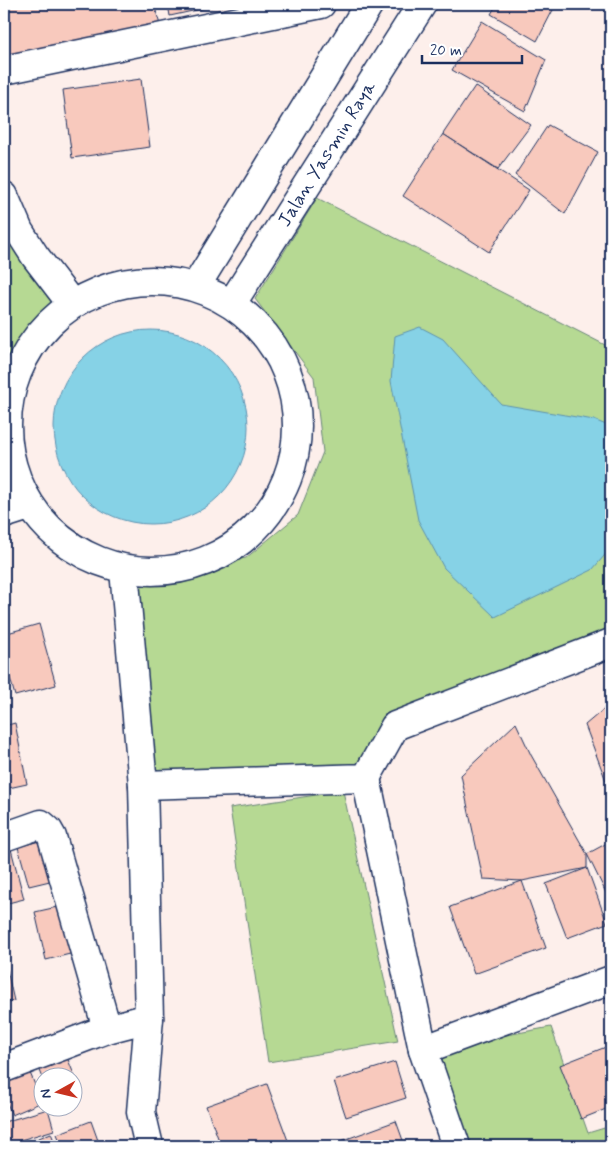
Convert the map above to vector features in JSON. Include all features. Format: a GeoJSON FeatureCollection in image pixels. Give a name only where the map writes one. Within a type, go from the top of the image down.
{"type":"FeatureCollection","features":[{"type":"Feature","properties":{"kind":"street"},"geometry":{"type":"LineString","coordinates":[[4,70],[322,4]]}},
{"type":"Feature","properties":{"kind":"street"},"geometry":{"type":"LineString","coordinates":[[196,286],[369,4]]}},
{"type":"Feature","properties":{"kind":"street","name":"Jalan Yasmin Raya"},"geometry":{"type":"LineString","coordinates":[[232,303],[422,4]]}},
{"type":"Feature","properties":{"kind":"street"},"geometry":{"type":"LineString","coordinates":[[4,196],[19,231],[34,256],[71,303]]}},
{"type":"Feature","properties":{"kind":"street"},"geometry":{"type":"LineString","coordinates":[[135,280],[170,280],[196,286],[232,303],[260,327],[281,358],[294,392],[298,428],[293,465],[279,498],[257,528],[229,551],[195,566],[160,572],[124,570],[96,562],[70,547],[48,529],[29,506],[6,448],[6,412],[13,382],[25,353],[71,303],[101,288],[135,280]]}},
{"type":"Feature","properties":{"kind":"street"},"geometry":{"type":"LineString","coordinates":[[4,514],[29,506]]}},
{"type":"Feature","properties":{"kind":"street"},"geometry":{"type":"LineString","coordinates":[[124,570],[143,784],[149,1018],[141,1112],[149,1146]]}},
{"type":"Feature","properties":{"kind":"street"},"geometry":{"type":"LineString","coordinates":[[456,1146],[423,1050],[366,778],[395,726],[611,643]]}},
{"type":"Feature","properties":{"kind":"street"},"geometry":{"type":"LineString","coordinates":[[143,784],[366,778]]}},
{"type":"Feature","properties":{"kind":"street"},"geometry":{"type":"LineString","coordinates":[[4,837],[41,824],[48,830],[52,838],[107,1029]]}},
{"type":"Feature","properties":{"kind":"street"},"geometry":{"type":"LineString","coordinates":[[423,1050],[611,980]]}},
{"type":"Feature","properties":{"kind":"street"},"geometry":{"type":"LineString","coordinates":[[4,1068],[107,1029],[149,1018]]}},
{"type":"Feature","properties":{"kind":"green space"},"geometry":{"type":"Polygon","coordinates":[[[4,196],[71,303],[25,353],[13,382],[6,413],[8,447],[29,506],[4,513],[4,196]]]}},
{"type":"Feature","properties":{"kind":"green space"},"geometry":{"type":"Polygon","coordinates":[[[317,198],[611,348],[611,627],[391,722],[366,778],[143,785],[124,570],[160,573],[246,558],[298,515],[323,452],[314,377],[255,299],[317,198]]]}},
{"type":"Feature","properties":{"kind":"green space"},"geometry":{"type":"Polygon","coordinates":[[[343,791],[398,1041],[268,1062],[230,808],[343,791]]]}},
{"type":"Feature","properties":{"kind":"green space"},"geometry":{"type":"Polygon","coordinates":[[[551,1027],[588,1133],[611,1126],[611,1146],[456,1146],[423,1050],[551,1027]]]}},
{"type":"Feature","properties":{"kind":"water"},"geometry":{"type":"Polygon","coordinates":[[[420,327],[443,339],[501,404],[594,420],[611,427],[611,548],[592,570],[495,617],[444,568],[418,520],[391,381],[395,336],[420,327]]]}},
{"type":"Feature","properties":{"kind":"water"},"geometry":{"type":"Polygon","coordinates":[[[151,330],[170,332],[188,337],[205,346],[220,358],[232,373],[241,390],[246,408],[248,427],[246,446],[241,464],[232,481],[220,496],[205,508],[188,517],[170,522],[151,524],[132,522],[114,517],[97,508],[82,496],[70,481],[61,464],[56,446],[54,427],[56,408],[61,390],[70,373],[82,358],[97,346],[114,337],[132,332],[151,330]]]}},
{"type":"Feature","properties":{"kind":"building"},"geometry":{"type":"Polygon","coordinates":[[[4,4],[154,4],[165,42],[4,85],[4,4]]]}},
{"type":"Feature","properties":{"kind":"building"},"geometry":{"type":"Polygon","coordinates":[[[168,4],[224,4],[170,16],[168,4]]]}},
{"type":"Feature","properties":{"kind":"building"},"geometry":{"type":"Polygon","coordinates":[[[497,4],[551,4],[555,6],[537,41],[491,14],[497,4]]]}},
{"type":"Feature","properties":{"kind":"building"},"geometry":{"type":"Polygon","coordinates":[[[482,21],[546,60],[525,111],[452,70],[482,21]]]}},
{"type":"Feature","properties":{"kind":"building"},"geometry":{"type":"Polygon","coordinates":[[[141,79],[150,147],[72,158],[63,90],[141,79]]]}},
{"type":"Feature","properties":{"kind":"building"},"geometry":{"type":"Polygon","coordinates":[[[475,86],[531,125],[498,169],[443,134],[475,86]]]}},
{"type":"Feature","properties":{"kind":"building"},"geometry":{"type":"Polygon","coordinates":[[[548,125],[598,152],[565,214],[515,175],[548,125]]]}},
{"type":"Feature","properties":{"kind":"building"},"geometry":{"type":"Polygon","coordinates":[[[443,134],[529,190],[489,252],[403,196],[443,134]]]}},
{"type":"Feature","properties":{"kind":"building"},"geometry":{"type":"Polygon","coordinates":[[[39,624],[56,685],[15,696],[4,656],[4,634],[39,624]]]}},
{"type":"Feature","properties":{"kind":"building"},"geometry":{"type":"Polygon","coordinates":[[[611,703],[611,794],[585,725],[611,703]]]}},
{"type":"Feature","properties":{"kind":"building"},"geometry":{"type":"Polygon","coordinates":[[[15,723],[27,784],[4,789],[4,726],[15,723]]]}},
{"type":"Feature","properties":{"kind":"building"},"geometry":{"type":"Polygon","coordinates":[[[516,723],[531,755],[587,854],[587,868],[522,881],[483,879],[461,775],[516,723]]]}},
{"type":"Feature","properties":{"kind":"building"},"geometry":{"type":"Polygon","coordinates":[[[43,840],[54,880],[29,886],[18,847],[43,840]]]}},
{"type":"Feature","properties":{"kind":"building"},"geometry":{"type":"Polygon","coordinates":[[[611,841],[611,903],[587,854],[611,841]]]}},
{"type":"Feature","properties":{"kind":"building"},"geometry":{"type":"Polygon","coordinates":[[[11,849],[24,899],[4,904],[4,851],[11,849]]]}},
{"type":"Feature","properties":{"kind":"building"},"geometry":{"type":"Polygon","coordinates":[[[587,868],[607,923],[567,938],[546,884],[587,868]]]}},
{"type":"Feature","properties":{"kind":"building"},"geometry":{"type":"Polygon","coordinates":[[[522,881],[546,948],[474,974],[450,907],[522,881]]]}},
{"type":"Feature","properties":{"kind":"building"},"geometry":{"type":"Polygon","coordinates":[[[66,905],[78,952],[46,960],[35,912],[66,905]]]}},
{"type":"Feature","properties":{"kind":"building"},"geometry":{"type":"Polygon","coordinates":[[[7,970],[14,1001],[4,1003],[4,971],[7,970]]]}},
{"type":"Feature","properties":{"kind":"building"},"geometry":{"type":"Polygon","coordinates":[[[611,1045],[611,1107],[581,1119],[560,1065],[611,1045]]]}},
{"type":"Feature","properties":{"kind":"building"},"geometry":{"type":"Polygon","coordinates":[[[67,1057],[71,1068],[39,1068],[67,1057]]]}},
{"type":"Feature","properties":{"kind":"building"},"geometry":{"type":"Polygon","coordinates":[[[395,1062],[406,1098],[346,1117],[334,1081],[395,1062]]]}},
{"type":"Feature","properties":{"kind":"building"},"geometry":{"type":"Polygon","coordinates":[[[28,1068],[32,1078],[32,1106],[12,1115],[4,1096],[4,1079],[28,1068]]]}},
{"type":"Feature","properties":{"kind":"building"},"geometry":{"type":"Polygon","coordinates":[[[267,1084],[290,1146],[221,1146],[206,1106],[267,1084]]]}},
{"type":"Feature","properties":{"kind":"building"},"geometry":{"type":"Polygon","coordinates":[[[32,1114],[32,1118],[51,1118],[54,1130],[4,1145],[4,1122],[32,1114]]]}},
{"type":"Feature","properties":{"kind":"building"},"geometry":{"type":"Polygon","coordinates":[[[91,1121],[100,1146],[62,1146],[57,1134],[91,1121]]]}},
{"type":"Feature","properties":{"kind":"building"},"geometry":{"type":"Polygon","coordinates":[[[396,1121],[405,1146],[333,1146],[333,1144],[396,1121]]]}},
{"type":"Feature","properties":{"kind":"building"},"geometry":{"type":"Polygon","coordinates":[[[51,1133],[56,1146],[22,1146],[22,1145],[51,1133]]]}}]}
